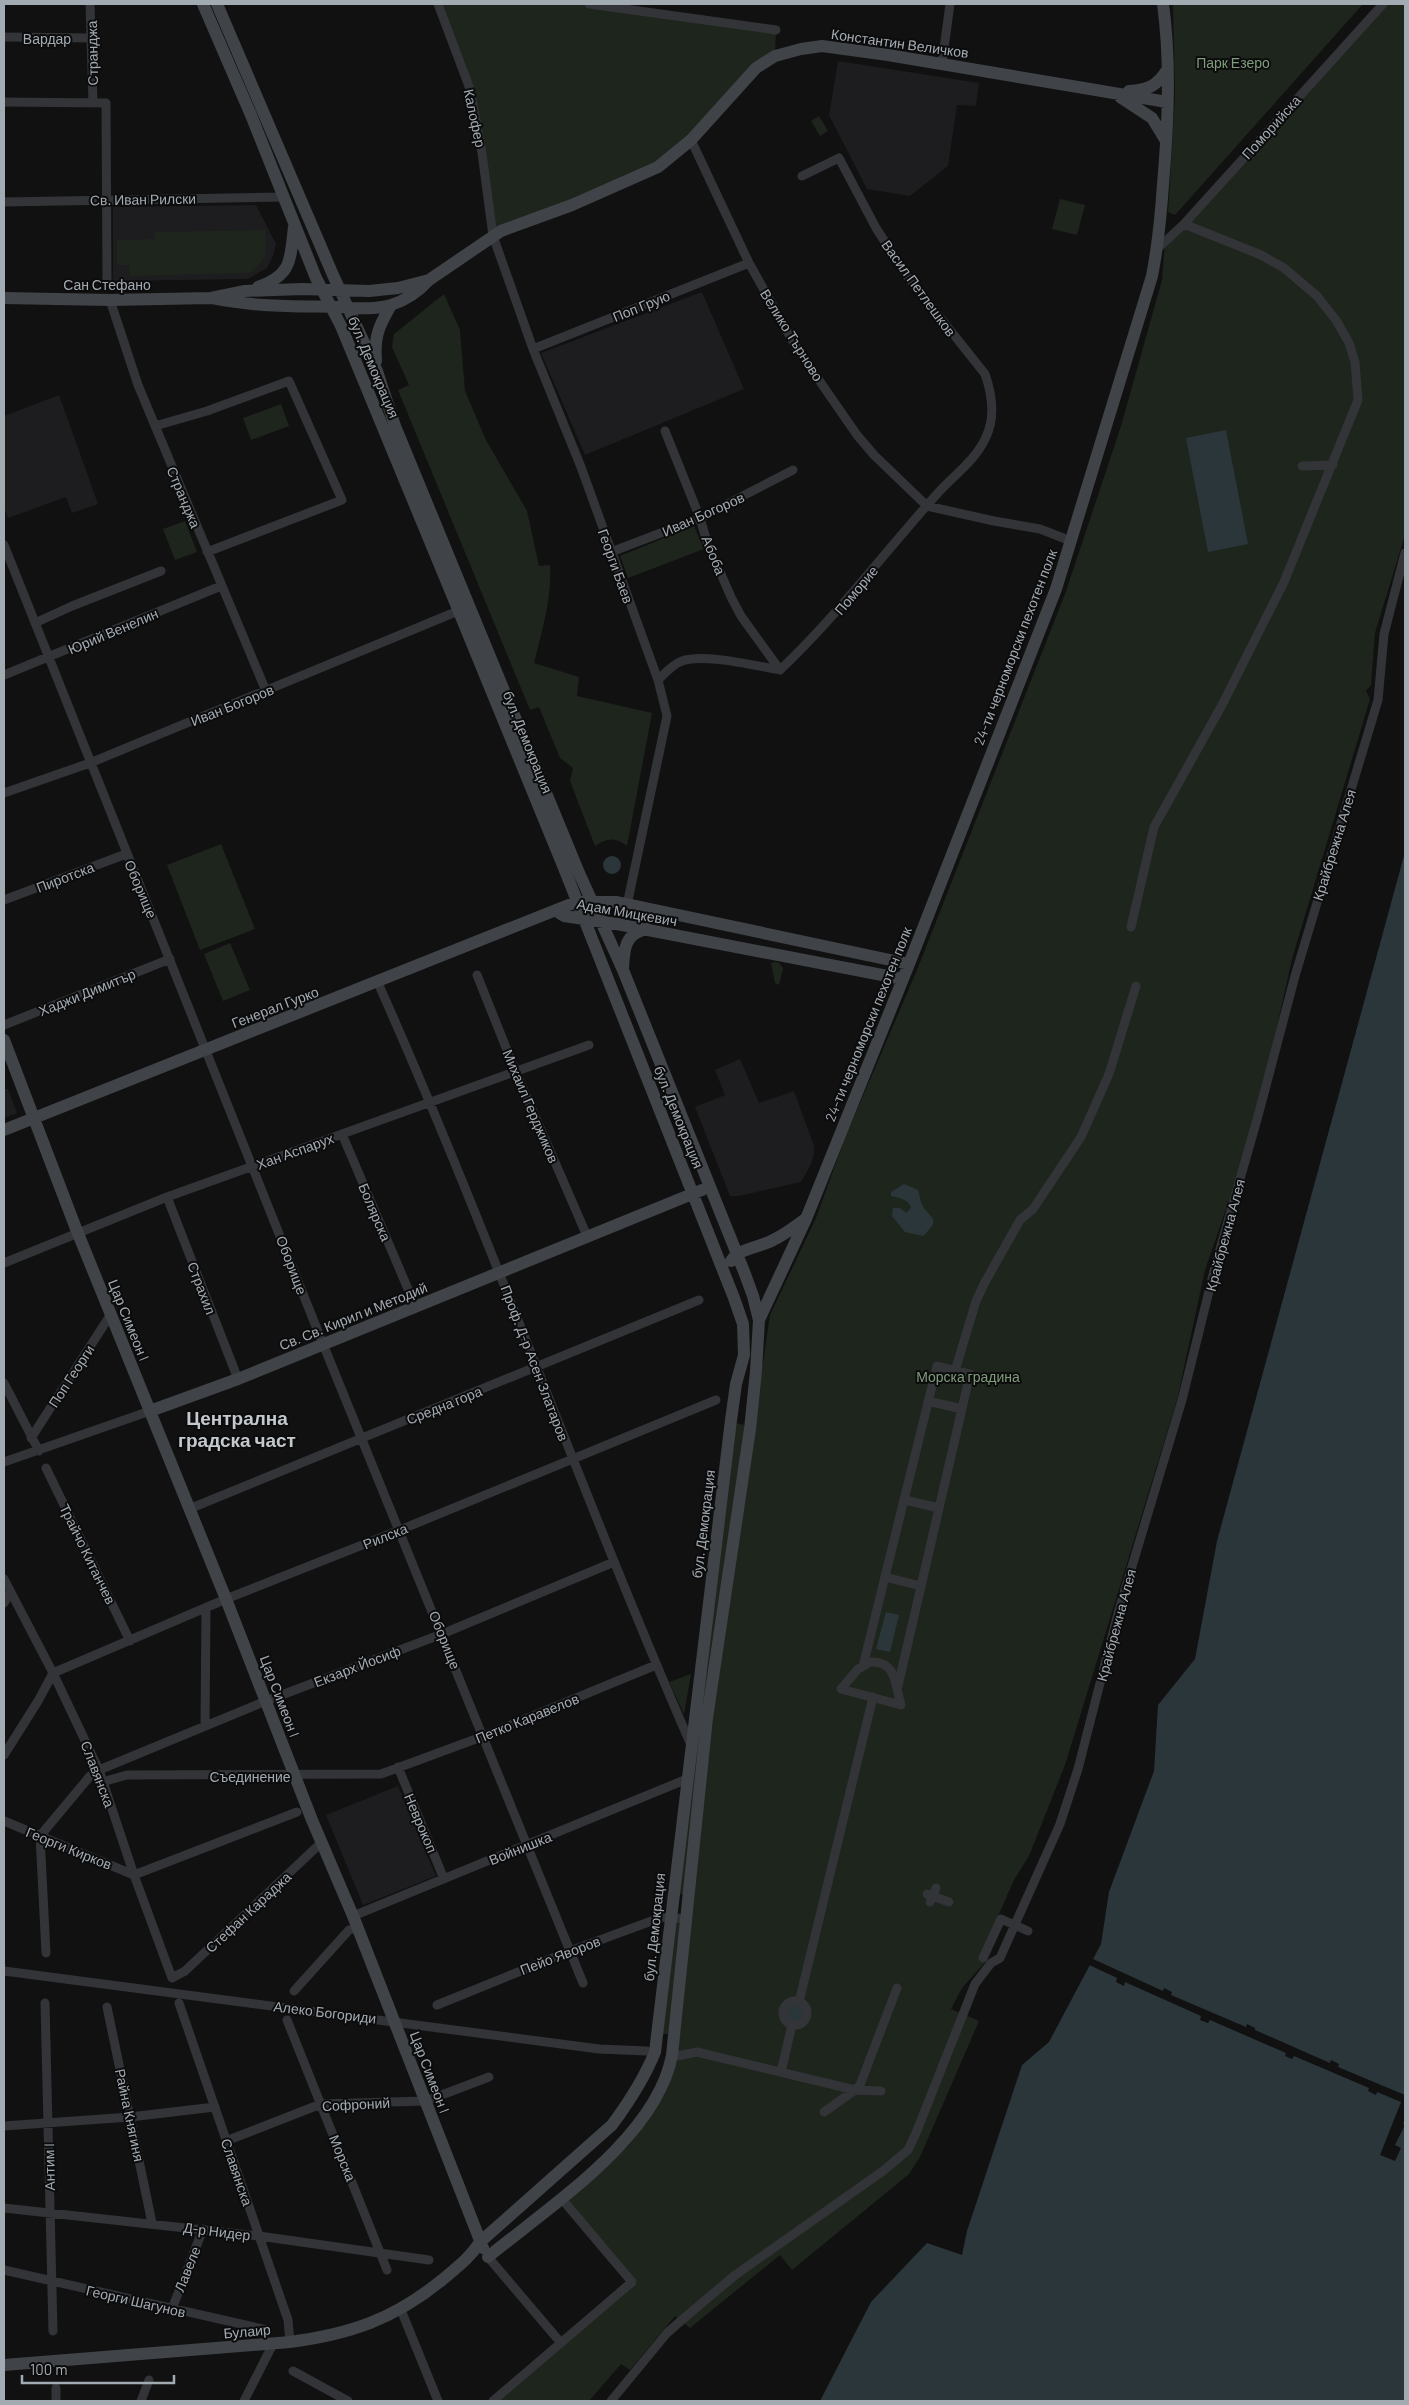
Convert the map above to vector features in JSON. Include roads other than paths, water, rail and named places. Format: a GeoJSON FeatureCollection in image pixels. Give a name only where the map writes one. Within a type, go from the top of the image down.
{"type":"FeatureCollection","features":[{"type":"Feature","properties":{"kind":"main road","name":"бул. Демокрация"},"geometry":{"type":"LineString","coordinates":[[203,4],[251,115],[282,197],[322,290],[332,307],[458,611],[694,1193],[743,1324],[744,1355],[736,1384],[731,1420],[655,2052],[642,2081],[612,2125],[480,2242]]}},
{"type":"Feature","properties":{"kind":"main road","name":"бул. Демокрация"},"geometry":{"type":"LineString","coordinates":[[217,4],[376,371],[402,444],[575,864],[623,970],[735,1254]]}},
{"type":"Feature","properties":{"kind":"main road","name":"24-ти черноморски пехотен полк"},"geometry":{"type":"LineString","coordinates":[[759,1320],[806,1218],[909,964],[1056,589],[1123,374],[1157,249],[1167,144],[1168,102],[1163,4]]}},
{"type":"Feature","properties":{"kind":"main road","name":"Константин Величков"},"geometry":{"type":"LineString","coordinates":[[349,307],[379,308],[392,305],[420,290],[429,280],[493,236],[635,179],[658,167],[691,140],[744,79],[765,62],[784,53],[822,46],[942,63],[1168,102]]}},
{"type":"Feature","properties":{"kind":"main road"},"geometry":{"type":"LineString","coordinates":[[1109,92],[1143,90],[1159,82],[1167,70]]}},
{"type":"Feature","properties":{"kind":"main road"},"geometry":{"type":"LineString","coordinates":[[1109,92],[1152,118],[1167,144]]}},
{"type":"Feature","properties":{"kind":"main road"},"geometry":{"type":"LineString","coordinates":[[245,291],[274,281],[281,276],[289,262],[294,224]]}},
{"type":"Feature","properties":{"kind":"main road","name":"Константин Величков"},"geometry":{"type":"LineString","coordinates":[[340,290],[382,290],[429,280]]}},
{"type":"Feature","properties":{"kind":"main road","name":"Сан Стефано"},"geometry":{"type":"LineString","coordinates":[[4,298],[110,300],[211,298],[245,291],[340,290]]}},
{"type":"Feature","properties":{"kind":"main road","name":"Сан Стефано"},"geometry":{"type":"LineString","coordinates":[[211,298],[246,305],[349,307]]}},
{"type":"Feature","properties":{"kind":"main road"},"geometry":{"type":"LineString","coordinates":[[376,371],[376,334],[392,305]]}},
{"type":"Feature","properties":{"kind":"main road","name":"Адам Мицкевич"},"geometry":{"type":"LineString","coordinates":[[903,979],[648,930],[583,920],[564,916],[556,911],[560,907],[576,902],[627,905],[909,964]]}},
{"type":"Feature","properties":{"kind":"main road","name":"Генерал Гурко"},"geometry":{"type":"LineString","coordinates":[[4,1130],[556,911]]}},
{"type":"Feature","properties":{"kind":"main road"},"geometry":{"type":"LineString","coordinates":[[623,970],[626,942],[637,931],[648,930]]}},
{"type":"Feature","properties":{"kind":"main road","name":"Цар Симеон I"},"geometry":{"type":"LineString","coordinates":[[4,1040],[78,1234],[355,1922],[480,2242],[488,2257]]}},
{"type":"Feature","properties":{"kind":"main road","name":"Св. Св. Кирил и Методий"},"geometry":{"type":"LineString","coordinates":[[150,1411],[238,1379],[500,1271],[710,1188]]}},
{"type":"Feature","properties":{"kind":"main road"},"geometry":{"type":"LineString","coordinates":[[725,1275],[735,1254],[773,1240],[806,1218]]}},
{"type":"Feature","properties":{"kind":"main road"},"geometry":{"type":"LineString","coordinates":[[471,2257],[488,2257],[561,2198],[626,2141],[660,2091],[672,2055],[707,1718],[750,1429],[759,1320],[754,1296],[735,1254]]}},
{"type":"Feature","properties":{"kind":"main road","name":"Булаир"},"geometry":{"type":"LineString","coordinates":[[4,2365],[273,2344],[348,2332],[400,2310],[419,2298],[471,2257],[480,2242]]}},
{"type":"Feature","properties":{"kind":"street","name":"Странджа"},"geometry":{"type":"LineString","coordinates":[[90,4],[93,102],[106,102],[107,278]]}},
{"type":"Feature","properties":{"kind":"street","name":"Калофер"},"geometry":{"type":"LineString","coordinates":[[438,4],[470,89],[482,153],[493,236]]}},
{"type":"Feature","properties":{"kind":"street"},"geometry":{"type":"LineString","coordinates":[[589,4],[642,7],[776,30]]}},
{"type":"Feature","properties":{"kind":"street"},"geometry":{"type":"LineString","coordinates":[[942,63],[950,4]]}},
{"type":"Feature","properties":{"kind":"street","name":"Поморийска"},"geometry":{"type":"LineString","coordinates":[[1157,249],[1184,224],[1382,4]]}},
{"type":"Feature","properties":{"kind":"street","name":"Вардар"},"geometry":{"type":"LineString","coordinates":[[4,37],[91,38]]}},
{"type":"Feature","properties":{"kind":"street"},"geometry":{"type":"LineString","coordinates":[[4,102],[93,102]]}},
{"type":"Feature","properties":{"kind":"street","name":"Велико Търново"},"geometry":{"type":"LineString","coordinates":[[691,140],[749,263],[796,347],[857,435],[874,456],[927,506]]}},
{"type":"Feature","properties":{"kind":"street","name":"Васил Петлешков"},"geometry":{"type":"LineString","coordinates":[[802,176],[839,158],[876,228],[907,276],[985,374],[990,398]]}},
{"type":"Feature","properties":{"kind":"street","name":"Св. Иван Рилски"},"geometry":{"type":"LineString","coordinates":[[4,202],[282,197]]}},
{"type":"Feature","properties":{"kind":"street"},"geometry":{"type":"LineString","coordinates":[[1131,927],[1154,827],[1252,647],[1292,563],[1333,466],[1358,400],[1355,362],[1342,329],[1317,296],[1284,268],[1239,245],[1184,224]]}},
{"type":"Feature","properties":{"kind":"street","name":"Георги Баев"},"geometry":{"type":"LineString","coordinates":[[493,236],[532,349],[581,467],[658,680],[667,716],[627,905]]}},
{"type":"Feature","properties":{"kind":"street","name":"Поп Грую"},"geometry":{"type":"LineString","coordinates":[[532,349],[749,263]]}},
{"type":"Feature","properties":{"kind":"street","name":"Странджа"},"geometry":{"type":"LineString","coordinates":[[110,300],[138,385],[266,691]]}},
{"type":"Feature","properties":{"kind":"street"},"geometry":{"type":"LineString","coordinates":[[155,426],[207,411],[289,381],[342,500],[207,552]]}},
{"type":"Feature","properties":{"kind":"street","name":"Поморие"},"geometry":{"type":"LineString","coordinates":[[780,670],[818,634],[927,506],[979,450],[987,436],[992,418],[990,398]]}},
{"type":"Feature","properties":{"kind":"street","name":"Абоба"},"geometry":{"type":"LineString","coordinates":[[665,431],[700,518],[707,542],[741,616],[780,670]]}},
{"type":"Feature","properties":{"kind":"street"},"geometry":{"type":"LineString","coordinates":[[1302,466],[1333,466]]}},
{"type":"Feature","properties":{"kind":"street","name":"Иван Богоров"},"geometry":{"type":"LineString","coordinates":[[611,552],[700,518],[793,470]]}},
{"type":"Feature","properties":{"kind":"street"},"geometry":{"type":"LineString","coordinates":[[927,506],[994,521],[1040,528],[1071,540]]}},
{"type":"Feature","properties":{"kind":"street","name":"Оборище"},"geometry":{"type":"LineString","coordinates":[[5,551],[126,854],[254,1166],[323,1344],[583,1983]]}},
{"type":"Feature","properties":{"kind":"street","name":"Крайбрежна Алея"},"geometry":{"type":"LineString","coordinates":[[612,2401],[667,2333],[683,2318],[734,2276],[883,2171],[908,2150],[975,1984],[992,1963],[1000,1958],[1060,1824],[1078,1769],[1118,1613],[1182,1400],[1216,1263],[1295,976],[1378,700],[1384,634],[1405,552]]}},
{"type":"Feature","properties":{"kind":"street"},"geometry":{"type":"LineString","coordinates":[[35,623],[72,606],[161,571]]}},
{"type":"Feature","properties":{"kind":"street","name":"Юрий Венелин"},"geometry":{"type":"LineString","coordinates":[[4,675],[221,586]]}},
{"type":"Feature","properties":{"kind":"street","name":"Иван Богоров"},"geometry":{"type":"LineString","coordinates":[[4,793],[90,762],[458,611]]}},
{"type":"Feature","properties":{"kind":"street"},"geometry":{"type":"LineString","coordinates":[[658,680],[682,661],[699,658],[780,670]]}},
{"type":"Feature","properties":{"kind":"street","name":"Пиротска"},"geometry":{"type":"LineString","coordinates":[[4,900],[126,854]]}},
{"type":"Feature","properties":{"kind":"street","name":"Хаджи Димитър"},"geometry":{"type":"LineString","coordinates":[[4,1025],[170,959]]}},
{"type":"Feature","properties":{"kind":"street","name":"Михаил Герджиков"},"geometry":{"type":"LineString","coordinates":[[477,974],[515,1070],[587,1236]]}},
{"type":"Feature","properties":{"kind":"street","name":"Проф. Д-р Асен Златаров"},"geometry":{"type":"LineString","coordinates":[[378,983],[500,1271],[536,1368],[614,1562],[691,1745]]}},
{"type":"Feature","properties":{"kind":"street"},"geometry":{"type":"LineString","coordinates":[[955,1371],[970,1318],[985,1282],[1020,1220],[1033,1209],[1081,1137],[1109,1074],[1136,986]]}},
{"type":"Feature","properties":{"kind":"street","name":"Хан Аспарух"},"geometry":{"type":"LineString","coordinates":[[4,1263],[167,1198],[429,1101],[589,1045]]}},
{"type":"Feature","properties":{"kind":"street","name":"Болярска"},"geometry":{"type":"LineString","coordinates":[[342,1134],[408,1289]]}},
{"type":"Feature","properties":{"kind":"street","name":"Страхил"},"geometry":{"type":"LineString","coordinates":[[167,1198],[238,1379]]}},
{"type":"Feature","properties":{"kind":"street","name":"Средна гора"},"geometry":{"type":"LineString","coordinates":[[189,1509],[699,1300]]}},
{"type":"Feature","properties":{"kind":"street","name":"Поп Георги"},"geometry":{"type":"LineString","coordinates":[[31,1438],[111,1314]]}},
{"type":"Feature","properties":{"kind":"street"},"geometry":{"type":"LineString","coordinates":[[862,1666],[875,1662],[886,1665],[894,1674],[898,1686],[900,1705],[841,1689],[862,1666],[937,1366],[970,1374],[898,1686]]}},
{"type":"Feature","properties":{"kind":"street"},"geometry":{"type":"LineString","coordinates":[[4,1383],[39,1451]]}},
{"type":"Feature","properties":{"kind":"street","name":"Рилска"},"geometry":{"type":"LineString","coordinates":[[53,1673],[226,1599],[573,1460],[716,1400]]}},
{"type":"Feature","properties":{"kind":"street"},"geometry":{"type":"LineString","coordinates":[[928,1401],[962,1409]]}},
{"type":"Feature","properties":{"kind":"street","name":"Св. Св. Кирил и Методий"},"geometry":{"type":"LineString","coordinates":[[4,1462],[150,1411]]}},
{"type":"Feature","properties":{"kind":"street","name":"Трайчо Китанчев"},"geometry":{"type":"LineString","coordinates":[[46,1468],[130,1641]]}},
{"type":"Feature","properties":{"kind":"street"},"geometry":{"type":"LineString","coordinates":[[905,1500],[939,1508]]}},
{"type":"Feature","properties":{"kind":"street","name":"Екзарх Йосиф"},"geometry":{"type":"LineString","coordinates":[[99,1770],[266,1701],[442,1634],[614,1562]]}},
{"type":"Feature","properties":{"kind":"street"},"geometry":{"type":"LineString","coordinates":[[885,1577],[920,1586]]}},
{"type":"Feature","properties":{"kind":"street","name":"Славянска"},"geometry":{"type":"LineString","coordinates":[[4,1579],[53,1673],[99,1770],[172,1978]]}},
{"type":"Feature","properties":{"kind":"street"},"geometry":{"type":"LineString","coordinates":[[4,1603],[10,1593]]}},
{"type":"Feature","properties":{"kind":"street"},"geometry":{"type":"LineString","coordinates":[[206,1608],[206,1725]]}},
{"type":"Feature","properties":{"kind":"street","name":"Петко Каравелов"},"geometry":{"type":"LineString","coordinates":[[398,1767],[484,1736],[656,1665]]}},
{"type":"Feature","properties":{"kind":"street"},"geometry":{"type":"LineString","coordinates":[[4,1754],[38,1701],[53,1673]]}},
{"type":"Feature","properties":{"kind":"street"},"geometry":{"type":"LineString","coordinates":[[798,2002],[873,1698]]}},
{"type":"Feature","properties":{"kind":"street","name":"Съединение"},"geometry":{"type":"LineString","coordinates":[[102,1782],[127,1775],[295,1776],[380,1774],[398,1767]]}},
{"type":"Feature","properties":{"kind":"street","name":"Неврокоп"},"geometry":{"type":"LineString","coordinates":[[398,1767],[444,1879]]}},
{"type":"Feature","properties":{"kind":"street"},"geometry":{"type":"LineString","coordinates":[[46,1953],[40,1836],[90,1776],[99,1770]]}},
{"type":"Feature","properties":{"kind":"street","name":"Войнишка"},"geometry":{"type":"LineString","coordinates":[[355,1922],[444,1879],[687,1779]]}},
{"type":"Feature","properties":{"kind":"street"},"geometry":{"type":"LineString","coordinates":[[134,1874],[297,1812]]}},
{"type":"Feature","properties":{"kind":"street","name":"Георги Кирков"},"geometry":{"type":"LineString","coordinates":[[4,1821],[134,1874]]}},
{"type":"Feature","properties":{"kind":"street","name":"Стефан Караджа"},"geometry":{"type":"LineString","coordinates":[[172,1978],[186,1971],[322,1842]]}},
{"type":"Feature","properties":{"kind":"street"},"geometry":{"type":"LineString","coordinates":[[932,1895],[949,1902]]}},
{"type":"Feature","properties":{"kind":"street","name":"Пейо Яворов"},"geometry":{"type":"LineString","coordinates":[[437,2005],[570,1951],[657,1919],[670,1917],[685,1919]]}},
{"type":"Feature","properties":{"kind":"street"},"geometry":{"type":"LineString","coordinates":[[983,1958],[1001,1919],[1028,1931]]}},
{"type":"Feature","properties":{"kind":"street"},"geometry":{"type":"LineString","coordinates":[[294,1990],[355,1922]]}},
{"type":"Feature","properties":{"kind":"street","name":"Алеко Богориди"},"geometry":{"type":"LineString","coordinates":[[4,1971],[599,2049],[647,2051]]}},
{"type":"Feature","properties":{"kind":"street"},"geometry":{"type":"LineString","coordinates":[[824,2112],[860,2085],[897,1988]]}},
{"type":"Feature","properties":{"kind":"street","name":"Антим I"},"geometry":{"type":"LineString","coordinates":[[46,2002],[53,2331]]}},
{"type":"Feature","properties":{"kind":"street","name":"Славянска"},"geometry":{"type":"LineString","coordinates":[[179,2002],[288,2320],[290,2342]]}},
{"type":"Feature","properties":{"kind":"street"},"geometry":{"type":"LineString","coordinates":[[798,2002],[805,2008],[806,2017],[800,2024],[792,2025],[784,2018],[784,2011],[789,2003],[798,2002]]}},
{"type":"Feature","properties":{"kind":"street","name":"Райна Княгиня"},"geometry":{"type":"LineString","coordinates":[[107,2007],[152,2223]]}},
{"type":"Feature","properties":{"kind":"street","name":"Морска"},"geometry":{"type":"LineString","coordinates":[[287,2020],[387,2270]]}},
{"type":"Feature","properties":{"kind":"street"},"geometry":{"type":"LineString","coordinates":[[781,2072],[792,2025]]}},
{"type":"Feature","properties":{"kind":"street"},"geometry":{"type":"LineString","coordinates":[[677,2056],[697,2052],[855,2090],[881,2091]]}},
{"type":"Feature","properties":{"kind":"street","name":"Софроний"},"geometry":{"type":"LineString","coordinates":[[226,2141],[321,2104],[426,2101],[489,2077]]}},
{"type":"Feature","properties":{"kind":"street"},"geometry":{"type":"LineString","coordinates":[[4,2126],[130,2117],[215,2107]]}},
{"type":"Feature","properties":{"kind":"street"},"geometry":{"type":"LineString","coordinates":[[493,2401],[632,2282],[561,2198]]}},
{"type":"Feature","properties":{"kind":"street","name":"Д-р Нидер"},"geometry":{"type":"LineString","coordinates":[[4,2208],[204,2229],[429,2260]]}},
{"type":"Feature","properties":{"kind":"street","name":"Лавеле"},"geometry":{"type":"LineString","coordinates":[[172,2309],[204,2229]]}},
{"type":"Feature","properties":{"kind":"street","name":"Цар Симеон I"},"geometry":{"type":"LineString","coordinates":[[488,2257],[561,2343]]}},
{"type":"Feature","properties":{"kind":"street","name":"Георги Шагунов"},"geometry":{"type":"LineString","coordinates":[[4,2270],[267,2330]]}},
{"type":"Feature","properties":{"kind":"street"},"geometry":{"type":"LineString","coordinates":[[400,2310],[438,2401]]}},
{"type":"Feature","properties":{"kind":"street"},"geometry":{"type":"LineString","coordinates":[[244,2401],[273,2344]]}},
{"type":"Feature","properties":{"kind":"street"},"geometry":{"type":"LineString","coordinates":[[292,2371],[348,2401]]}},
{"type":"Feature","properties":{"kind":"street"},"geometry":{"type":"LineString","coordinates":[[141,2401],[149,2380]]}},
{"type":"Feature","properties":{"kind":"street"},"geometry":{"type":"LineString","coordinates":[[56,2388],[56,2401]]}},
{"type":"Feature","properties":{"kind":"district","name":"Централна градска част"},"geometry":{"type":"Point","coordinates":[237,1428]}},
{"type":"Feature","properties":{"kind":"park label","name":"Парк Езеро"},"geometry":{"type":"Point","coordinates":[1233,62]}},
{"type":"Feature","properties":{"kind":"park label","name":"Морска градина"},"geometry":{"type":"Point","coordinates":[968,1376]}}]}
